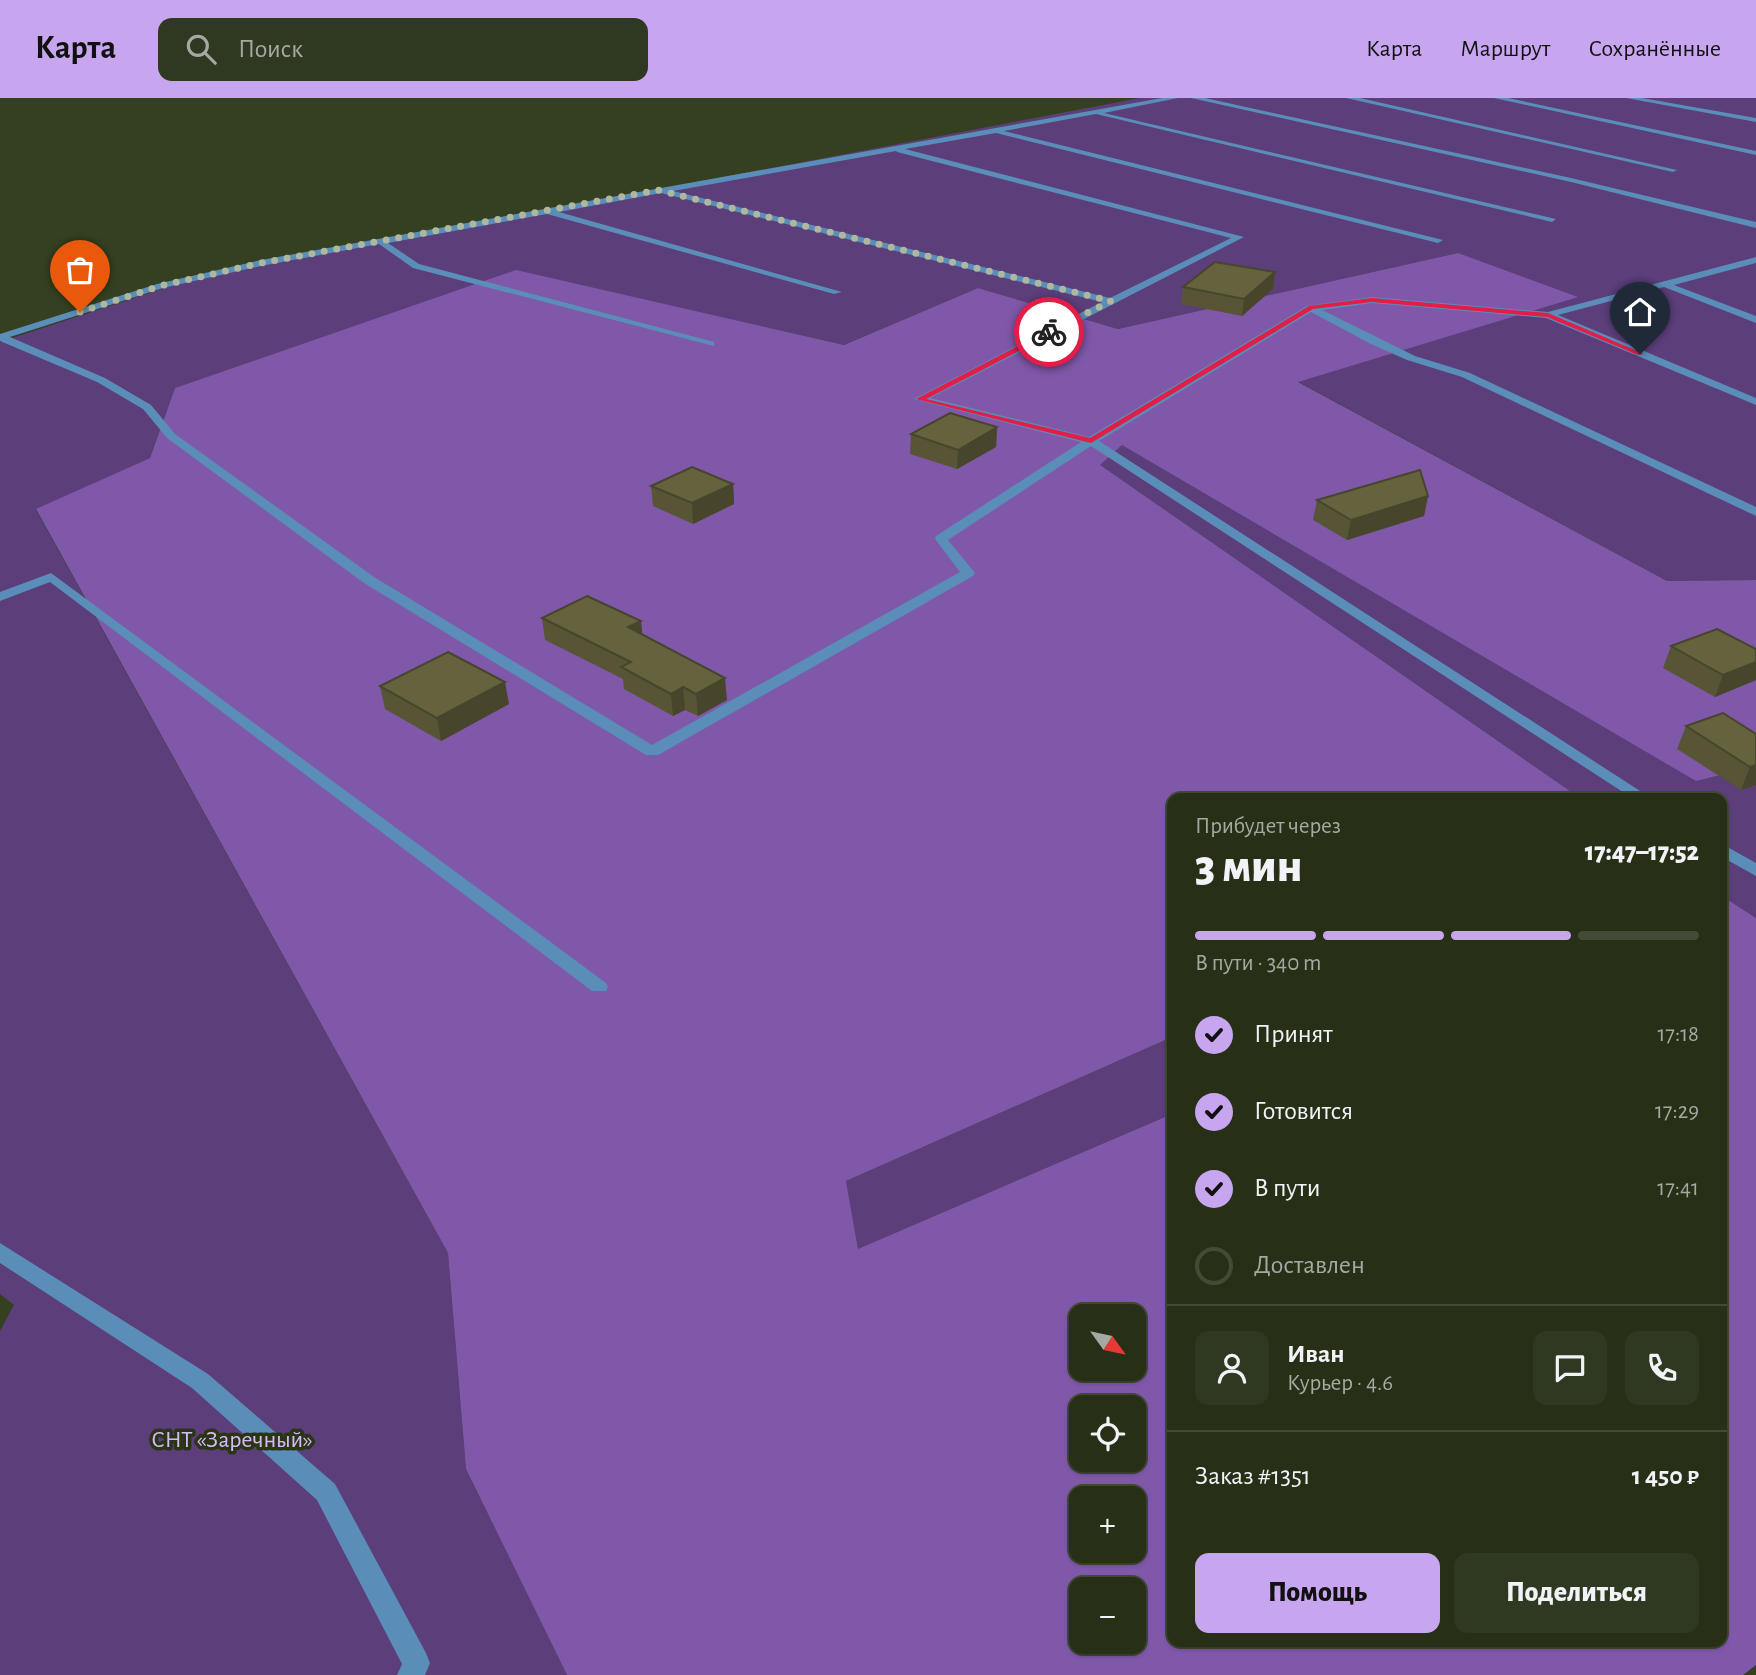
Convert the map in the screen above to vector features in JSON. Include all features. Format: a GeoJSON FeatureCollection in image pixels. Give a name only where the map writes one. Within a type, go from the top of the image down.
{"type":"FeatureCollection","features":[{"type":"Feature","properties":{"kind":"street"},"geometry":{"type":"LineString","coordinates":[[0,337],[160,286],[261,263],[1174,98]]}},
{"type":"Feature","properties":{"kind":"street"},"geometry":{"type":"LineString","coordinates":[[1195,98],[1571,180],[1756,225]]}},
{"type":"Feature","properties":{"kind":"street"},"geometry":{"type":"LineString","coordinates":[[1350,98],[1673,170]]}},
{"type":"Feature","properties":{"kind":"street"},"geometry":{"type":"LineString","coordinates":[[1499,98],[1756,153]]}},
{"type":"Feature","properties":{"kind":"street"},"geometry":{"type":"LineString","coordinates":[[1630,98],[1756,120]]}},
{"type":"Feature","properties":{"kind":"street"},"geometry":{"type":"LineString","coordinates":[[1092,112],[1552,219]]}},
{"type":"Feature","properties":{"kind":"street"},"geometry":{"type":"LineString","coordinates":[[992,130],[1438,240]]}},
{"type":"Feature","properties":{"kind":"street"},"geometry":{"type":"LineString","coordinates":[[893,148],[1239,236],[920,399],[1091,441],[1635,793]]}},
{"type":"Feature","properties":{"kind":"street"},"geometry":{"type":"LineString","coordinates":[[658,190],[1111,301]]}},
{"type":"Feature","properties":{"kind":"street"},"geometry":{"type":"LineString","coordinates":[[547,211],[837,292]]}},
{"type":"Feature","properties":{"kind":"street"},"geometry":{"type":"LineString","coordinates":[[380,241],[416,266],[710,344]]}},
{"type":"Feature","properties":{"kind":"street"},"geometry":{"type":"LineString","coordinates":[[1548,315],[1756,260]]}},
{"type":"Feature","properties":{"kind":"street"},"geometry":{"type":"LineString","coordinates":[[1664,284],[1756,320]]}},
{"type":"Feature","properties":{"kind":"street"},"geometry":{"type":"LineString","coordinates":[[0,337],[101,380],[146,407],[171,436],[369,580],[652,752],[968,573],[941,539],[1091,441],[1311,308],[1372,300],[1548,315],[1756,402]]}},
{"type":"Feature","properties":{"kind":"street"},"geometry":{"type":"LineString","coordinates":[[1311,308],[1375,342],[1411,358],[1466,375],[1756,512]]}},
{"type":"Feature","properties":{"kind":"street"},"geometry":{"type":"LineString","coordinates":[[0,597],[51,578],[599,987]]}},
{"type":"Feature","properties":{"kind":"street"},"geometry":{"type":"LineString","coordinates":[[1727,852],[1756,871]]}},
{"type":"Feature","properties":{"kind":"street"},"geometry":{"type":"LineString","coordinates":[[0,1252],[200,1381],[326,1492],[416,1663],[411,1675]]}},
{"type":"Feature","properties":{"kind":"green space","name":"СНТ «Заречный»"},"geometry":{"type":"Polygon","coordinates":[[[1140,98],[1756,98],[1756,580],[1667,581],[1297,381],[1458,253],[1118,329],[978,288],[844,345],[516,271],[175,388],[150,458],[36,510],[448,1253],[466,1469],[567,1675],[0,1675],[0,1331],[14,1305],[0,1294],[0,342],[201,276],[1140,98]]]}},
{"type":"Feature","properties":{"kind":"green space"},"geometry":{"type":"Polygon","coordinates":[[[1122,445],[1756,766],[1756,918],[1727,899],[1727,793],[1573,793],[1099,465],[1122,445]]]}},
{"type":"Feature","properties":{"kind":"green space"},"geometry":{"type":"Polygon","coordinates":[[[1167,1039],[1167,1116],[858,1250],[846,1181],[1167,1039]]]}},
{"type":"Feature","properties":{"kind":"shaded area"},"geometry":{"type":"Polygon","coordinates":[[[1458,253],[1578,297],[1298,382],[1667,581],[1756,580],[1756,766],[1696,781],[1122,445],[1100,465],[1573,793],[1167,793],[1167,1039],[846,1181],[858,1249],[1167,1116],[1167,1647],[1727,1647],[1727,899],[1756,918],[1756,1665],[1743,1675],[567,1675],[466,1469],[448,1253],[36,509],[150,458],[175,388],[516,270],[844,345],[978,288],[1118,329],[1458,253]]]}},
{"type":"Feature","properties":{"kind":"building"},"geometry":{"type":"Polygon","coordinates":[[[1215,262],[1275,272],[1244,299],[1183,287],[1215,262]]]}},
{"type":"Feature","properties":{"kind":"building"},"geometry":{"type":"Polygon","coordinates":[[[950,413],[997,427],[958,450],[911,434],[950,413]]]}},
{"type":"Feature","properties":{"kind":"building"},"geometry":{"type":"Polygon","coordinates":[[[692,467],[733,484],[692,503],[651,486],[692,467]]]}},
{"type":"Feature","properties":{"kind":"building"},"geometry":{"type":"Polygon","coordinates":[[[1420,470],[1428,496],[1351,520],[1317,500],[1420,470]]]}},
{"type":"Feature","properties":{"kind":"building"},"geometry":{"type":"Polygon","coordinates":[[[587,596],[641,621],[628,627],[725,678],[696,694],[683,687],[671,694],[621,667],[631,662],[542,618],[587,596]]]}},
{"type":"Feature","properties":{"kind":"building"},"geometry":{"type":"Polygon","coordinates":[[[1717,629],[1756,649],[1756,662],[1723,675],[1671,646],[1717,629]]]}},
{"type":"Feature","properties":{"kind":"building"},"geometry":{"type":"Polygon","coordinates":[[[448,652],[505,682],[437,718],[380,686],[448,652]]]}},
{"type":"Feature","properties":{"kind":"building"},"geometry":{"type":"Polygon","coordinates":[[[1723,713],[1756,734],[1756,765],[1750,767],[1686,726],[1723,713]]]}},
{"type":"Feature","properties":{"kind":"way so far"},"geometry":{"type":"LineString","coordinates":[[80,312],[160,286],[261,263],[658,190],[1111,301],[1049,332]]}},
{"type":"Feature","properties":{"kind":"route"},"geometry":{"type":"LineString","coordinates":[[1049,332],[920,399],[1091,441],[1311,308],[1372,300],[1548,315],[1640,354]]}}]}
